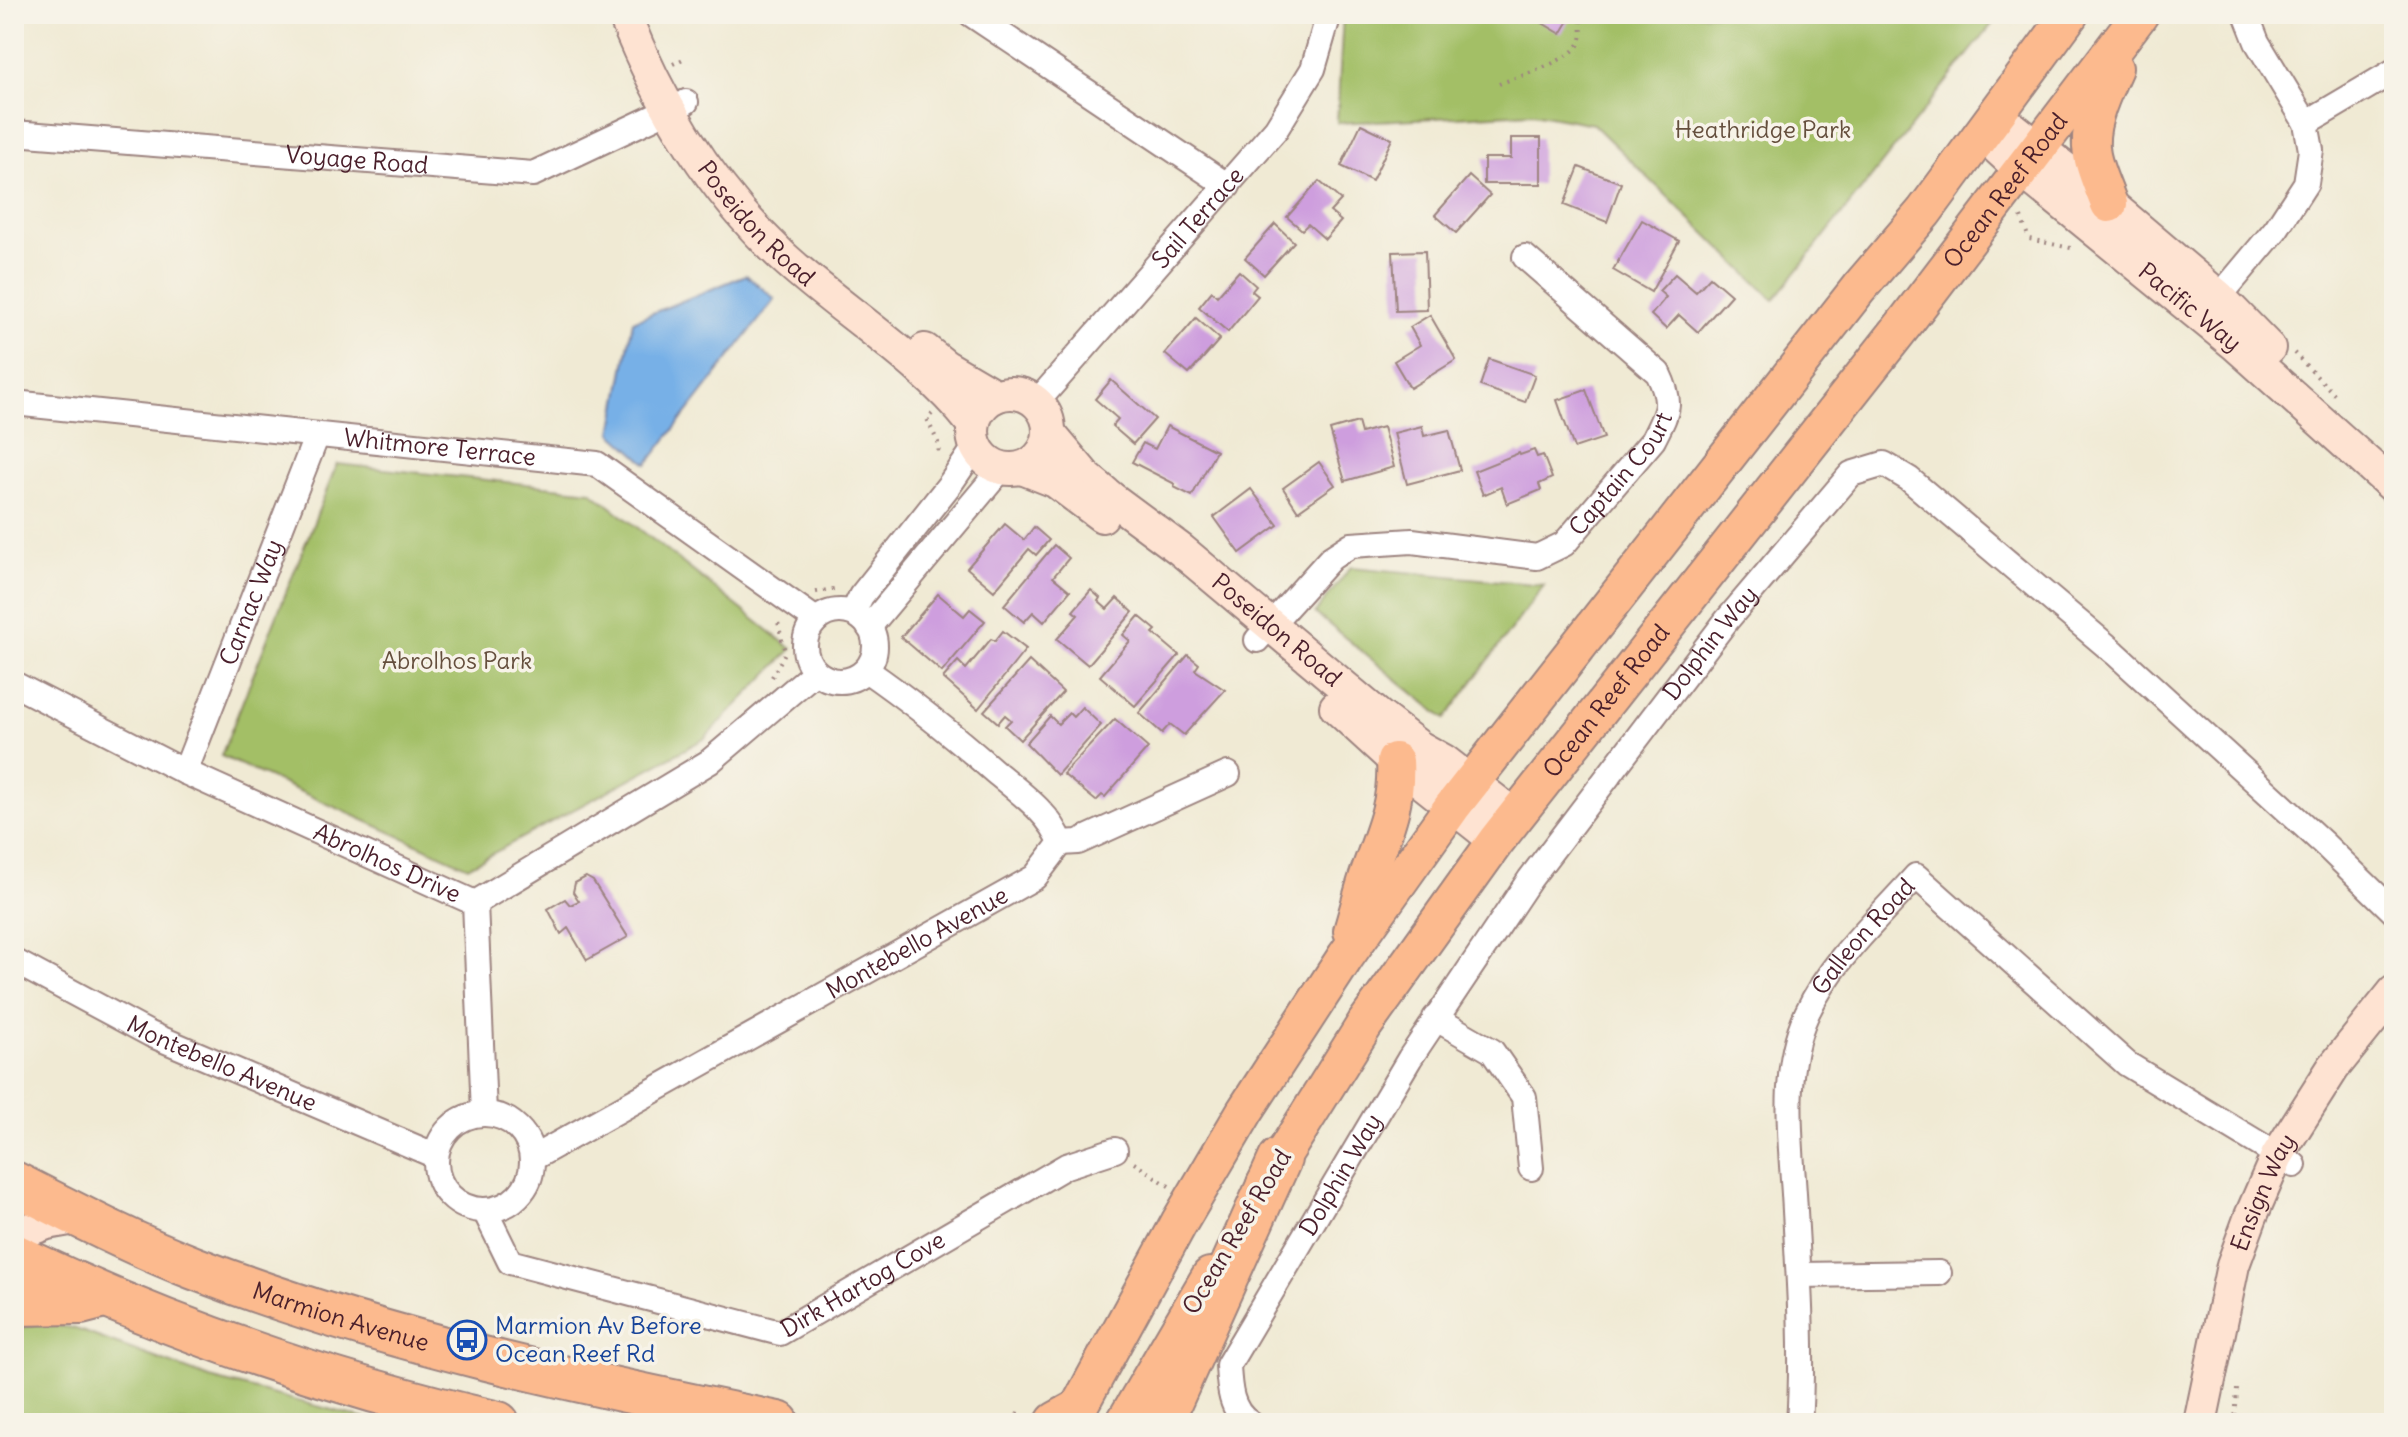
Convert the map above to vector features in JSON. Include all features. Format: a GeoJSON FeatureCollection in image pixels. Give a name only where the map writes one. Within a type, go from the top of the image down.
{"type":"FeatureCollection","features":[{"type":"Feature","properties":{"kind":"highway"},"geometry":{"type":"LineString","coordinates":[[1161,1423],[1280,1159]]}},
{"type":"Feature","properties":{"kind":"highway","name":"Marmion Avenue"},"geometry":{"type":"LineString","coordinates":[[14,1183],[193,1268],[371,1328],[471,1356],[778,1423]]}},
{"type":"Feature","properties":{"kind":"highway"},"geometry":{"type":"LineString","coordinates":[[14,1255],[105,1297],[249,1351],[498,1423]]}},
{"type":"Feature","properties":{"kind":"highway"},"geometry":{"type":"LineString","coordinates":[[14,1304],[81,1303],[105,1297]]}},
{"type":"Feature","properties":{"kind":"main road"},"geometry":{"type":"LineString","coordinates":[[1068,1420],[1179,1223],[1306,1013],[1346,956],[1462,794],[1859,288],[1924,212],[2070,14]]}},
{"type":"Feature","properties":{"kind":"main road"},"geometry":{"type":"LineString","coordinates":[[2109,204],[2092,155],[2091,143],[2100,99],[2137,18]]}},
{"type":"Feature","properties":{"kind":"main road","name":"Ocean Reef Road"},"geometry":{"type":"LineString","coordinates":[[1124,1423],[1280,1159],[1365,1024],[1505,828],[1908,319],[2137,18]]}},
{"type":"Feature","properties":{"kind":"main road"},"geometry":{"type":"LineString","coordinates":[[1346,956],[1366,881],[1391,818],[1397,784],[1395,761]]}},
{"type":"Feature","properties":{"kind":"street","name":"Poseidon Road"},"geometry":{"type":"LineString","coordinates":[[624,14],[677,106],[715,181],[757,230],[795,266],[948,394],[974,435]]}},
{"type":"Feature","properties":{"kind":"street","name":"Poseidon Road"},"geometry":{"type":"LineString","coordinates":[[645,14],[677,106],[764,207],[811,253],[945,366],[996,396]]}},
{"type":"Feature","properties":{"kind":"street"},"geometry":{"type":"LineString","coordinates":[[971,14],[1228,186]]}},
{"type":"Feature","properties":{"kind":"street","name":"Sail Terrace"},"geometry":{"type":"LineString","coordinates":[[1036,403],[1276,129],[1313,69],[1329,14]]}},
{"type":"Feature","properties":{"kind":"street"},"geometry":{"type":"LineString","coordinates":[[2210,308],[2276,229],[2306,183],[2311,150],[2306,123],[2257,42],[2246,14]]}},
{"type":"Feature","properties":{"kind":"street"},"geometry":{"type":"LineString","coordinates":[[2306,123],[2394,71]]}},
{"type":"Feature","properties":{"kind":"street","name":"Voyage Road"},"geometry":{"type":"LineString","coordinates":[[14,133],[533,174],[677,106]]}},
{"type":"Feature","properties":{"kind":"street","name":"Pacific Way"},"geometry":{"type":"LineString","coordinates":[[1988,123],[2210,308],[2251,332],[2394,463]]}},
{"type":"Feature","properties":{"kind":"street","name":"Pacific Way"},"geometry":{"type":"LineString","coordinates":[[2029,158],[2109,204],[2279,382],[2394,487]]}},
{"type":"Feature","properties":{"kind":"street","name":"Captain Court"},"geometry":{"type":"LineString","coordinates":[[1264,633],[1331,558],[1351,545],[1412,541],[1537,557],[1564,544],[1653,440],[1663,420],[1669,396],[1658,373],[1525,257]]}},
{"type":"Feature","properties":{"kind":"street"},"geometry":{"type":"LineString","coordinates":[[861,620],[831,612],[816,620],[809,629],[804,646],[806,657],[815,672],[827,680],[841,682],[855,678],[872,661],[875,646],[861,620],[861,596],[950,484],[974,435],[981,407],[996,396],[1017,394],[1036,403],[1046,416],[1049,433],[1041,454],[1012,468],[861,620]]}},
{"type":"Feature","properties":{"kind":"street","name":"Whitmore Terrace"},"geometry":{"type":"LineString","coordinates":[[14,403],[597,464],[816,620]]}},
{"type":"Feature","properties":{"kind":"street","name":"Poseidon Road"},"geometry":{"type":"LineString","coordinates":[[1049,433],[1086,477],[1181,550],[1395,761],[1462,794],[1505,828]]}},
{"type":"Feature","properties":{"kind":"street","name":"Carnac Way"},"geometry":{"type":"LineString","coordinates":[[185,772],[317,435]]}},
{"type":"Feature","properties":{"kind":"street"},"geometry":{"type":"LineString","coordinates":[[974,435],[983,458],[1012,468]]}},
{"type":"Feature","properties":{"kind":"street","name":"Dolphin Way"},"geometry":{"type":"LineString","coordinates":[[1250,1423],[1241,1418],[1229,1391],[1228,1365],[1435,1018],[1530,879],[1727,620],[1851,474],[1884,464],[1909,479],[2115,653],[2394,912]]}},
{"type":"Feature","properties":{"kind":"street","name":"Poseidon Road"},"geometry":{"type":"LineString","coordinates":[[1012,468],[1055,481],[1419,747],[1444,761],[1462,794]]}},
{"type":"Feature","properties":{"kind":"street"},"geometry":{"type":"LineString","coordinates":[[866,670],[926,712],[1022,795],[1052,825],[1061,843],[1078,842],[1228,774]]}},
{"type":"Feature","properties":{"kind":"street","name":"Abrolhos Drive"},"geometry":{"type":"LineString","coordinates":[[14,684],[185,772],[475,903],[709,762],[815,672]]}},
{"type":"Feature","properties":{"kind":"street","name":"Montebello Avenue"},"geometry":{"type":"LineString","coordinates":[[533,1158],[1035,877],[1061,843]]}},
{"type":"Feature","properties":{"kind":"street","name":"Galleon Road"},"geometry":{"type":"LineString","coordinates":[[1799,1423],[1803,1369],[1789,1102],[1794,1048],[1826,978],[1916,876],[2127,1064],[2285,1161]]}},
{"type":"Feature","properties":{"kind":"street"},"geometry":{"type":"LineString","coordinates":[[475,903],[484,1113]]}},
{"type":"Feature","properties":{"kind":"street","name":"Montebello Avenue"},"geometry":{"type":"LineString","coordinates":[[14,961],[150,1034],[436,1156]]}},
{"type":"Feature","properties":{"kind":"street","name":"Ensign Way"},"geometry":{"type":"LineString","coordinates":[[2200,1423],[2233,1265],[2251,1216],[2285,1161],[2333,1068],[2394,992]]}},
{"type":"Feature","properties":{"kind":"street"},"geometry":{"type":"LineString","coordinates":[[1435,1018],[1492,1051],[1524,1097],[1531,1168]]}},
{"type":"Feature","properties":{"kind":"street","name":"Ensign Way"},"geometry":{"type":"LineString","coordinates":[[2219,1423],[2249,1274],[2285,1161],[2394,1020]]}},
{"type":"Feature","properties":{"kind":"street"},"geometry":{"type":"LineString","coordinates":[[484,1113],[501,1116],[516,1124],[526,1137],[533,1158],[531,1175],[524,1190],[512,1202],[485,1211],[468,1208],[453,1200],[436,1171],[441,1140],[451,1127],[465,1117],[484,1113]]}},
{"type":"Feature","properties":{"kind":"street","name":"Dirk Hartog Cove"},"geometry":{"type":"LineString","coordinates":[[485,1211],[510,1262],[780,1333],[1066,1166],[1115,1150]]}},
{"type":"Feature","properties":{"kind":"street"},"geometry":{"type":"LineString","coordinates":[[14,1235],[47,1223],[81,1217]]}},
{"type":"Feature","properties":{"kind":"street"},"geometry":{"type":"LineString","coordinates":[[1799,1275],[1939,1273]]}},
{"type":"Feature","properties":{"kind":"path"},"geometry":{"type":"LineString","coordinates":[[1499,84],[1576,50],[1581,38],[1582,14]]}},
{"type":"Feature","properties":{"kind":"path"},"geometry":{"type":"LineString","coordinates":[[940,464],[938,442],[927,419],[948,394]]}},
{"type":"Feature","properties":{"kind":"path"},"geometry":{"type":"LineString","coordinates":[[767,686],[785,653],[777,620],[799,594],[849,586]]}},
{"type":"Feature","properties":{"kind":"path"},"geometry":{"type":"LineString","coordinates":[[1115,1150],[1169,1186]]}},
{"type":"Feature","properties":{"kind":"path"},"geometry":{"type":"LineString","coordinates":[[2235,1423],[2237,1377]]}},
{"type":"Feature","properties":{"kind":"path"},"geometry":{"type":"LineString","coordinates":[[1017,1412],[1025,1423]]}},
{"type":"Feature","properties":{"kind":"green space","name":"Heathridge Park"},"geometry":{"type":"Polygon","coordinates":[[[1343,14],[2000,14],[1774,300],[1593,124],[1533,113],[1337,123],[1343,14]]]}},
{"type":"Feature","properties":{"kind":"green space","name":"Abrolhos Park"},"geometry":{"type":"Polygon","coordinates":[[[337,464],[591,491],[792,649],[704,739],[468,867],[221,756],[337,464]]]}},
{"type":"Feature","properties":{"kind":"green space"},"geometry":{"type":"Polygon","coordinates":[[[1351,567],[1544,585],[1445,719],[1315,613],[1351,567]]]}},
{"type":"Feature","properties":{"kind":"green space"},"geometry":{"type":"Polygon","coordinates":[[[39,1323],[73,1328],[210,1378],[382,1423],[14,1423],[14,1330],[39,1323]]]}},
{"type":"Feature","properties":{"kind":"water"},"geometry":{"type":"Polygon","coordinates":[[[746,275],[775,299],[647,464],[612,433],[633,321],[746,275]]]}},
{"type":"Feature","properties":{"kind":"building"},"geometry":{"type":"Polygon","coordinates":[[[1527,14],[1573,14],[1561,34],[1527,14]]]}},
{"type":"Feature","properties":{"kind":"building"},"geometry":{"type":"Polygon","coordinates":[[[1361,124],[1392,139],[1372,181],[1341,166],[1361,124]]]}},
{"type":"Feature","properties":{"kind":"building"},"geometry":{"type":"Polygon","coordinates":[[[1511,138],[1541,138],[1541,184],[1484,184],[1484,158],[1511,158],[1511,138]]]}},
{"type":"Feature","properties":{"kind":"building"},"geometry":{"type":"Polygon","coordinates":[[[1579,167],[1621,183],[1607,222],[1564,205],[1579,167]]]}},
{"type":"Feature","properties":{"kind":"building"},"geometry":{"type":"Polygon","coordinates":[[[1469,176],[1490,195],[1456,233],[1435,215],[1469,176]]]}},
{"type":"Feature","properties":{"kind":"building"},"geometry":{"type":"Polygon","coordinates":[[[1319,181],[1341,200],[1330,212],[1341,221],[1325,239],[1308,224],[1302,230],[1287,217],[1319,181]]]}},
{"type":"Feature","properties":{"kind":"building"},"geometry":{"type":"Polygon","coordinates":[[[1642,220],[1679,241],[1651,292],[1613,270],[1642,220]]]}},
{"type":"Feature","properties":{"kind":"building"},"geometry":{"type":"Polygon","coordinates":[[[1275,224],[1294,242],[1264,275],[1245,258],[1275,224]]]}},
{"type":"Feature","properties":{"kind":"building"},"geometry":{"type":"Polygon","coordinates":[[[1425,251],[1427,310],[1396,311],[1393,252],[1425,251]]]}},
{"type":"Feature","properties":{"kind":"building"},"geometry":{"type":"Polygon","coordinates":[[[1239,271],[1256,286],[1252,291],[1258,296],[1228,332],[1199,307],[1212,291],[1217,296],[1239,271]]]}},
{"type":"Feature","properties":{"kind":"building"},"geometry":{"type":"Polygon","coordinates":[[[1675,274],[1696,292],[1710,277],[1731,295],[1698,332],[1679,315],[1666,329],[1651,315],[1666,297],[1659,291],[1675,274]]]}},
{"type":"Feature","properties":{"kind":"building"},"geometry":{"type":"Polygon","coordinates":[[[1430,315],[1456,360],[1410,388],[1394,361],[1420,345],[1410,327],[1430,315]]]}},
{"type":"Feature","properties":{"kind":"building"},"geometry":{"type":"Polygon","coordinates":[[[1196,318],[1220,339],[1189,374],[1165,354],[1196,318]]]}},
{"type":"Feature","properties":{"kind":"building"},"geometry":{"type":"Polygon","coordinates":[[[1489,359],[1535,375],[1525,402],[1480,386],[1489,359]]]}},
{"type":"Feature","properties":{"kind":"building"},"geometry":{"type":"Polygon","coordinates":[[[1111,380],[1155,419],[1133,444],[1112,426],[1118,419],[1095,399],[1111,380]]]}},
{"type":"Feature","properties":{"kind":"building"},"geometry":{"type":"Polygon","coordinates":[[[1586,390],[1604,438],[1574,448],[1557,400],[1586,390]]]}},
{"type":"Feature","properties":{"kind":"building"},"geometry":{"type":"Polygon","coordinates":[[[1358,422],[1361,433],[1383,427],[1394,467],[1345,481],[1330,430],[1358,422]]]}},
{"type":"Feature","properties":{"kind":"building"},"geometry":{"type":"Polygon","coordinates":[[[1167,426],[1216,451],[1192,496],[1132,462],[1143,443],[1155,449],[1167,426]]]}},
{"type":"Feature","properties":{"kind":"building"},"geometry":{"type":"Polygon","coordinates":[[[1422,426],[1424,436],[1449,430],[1460,470],[1407,484],[1394,433],[1422,426]]]}},
{"type":"Feature","properties":{"kind":"building"},"geometry":{"type":"Polygon","coordinates":[[[1534,450],[1537,457],[1543,455],[1552,478],[1539,484],[1541,490],[1507,504],[1501,487],[1483,495],[1474,471],[1534,450]]]}},
{"type":"Feature","properties":{"kind":"building"},"geometry":{"type":"Polygon","coordinates":[[[1319,462],[1335,485],[1298,511],[1283,488],[1319,462]]]}},
{"type":"Feature","properties":{"kind":"building"},"geometry":{"type":"Polygon","coordinates":[[[1251,489],[1278,525],[1240,553],[1214,517],[1251,489]]]}},
{"type":"Feature","properties":{"kind":"building"},"geometry":{"type":"Polygon","coordinates":[[[1005,524],[1024,540],[1034,527],[1049,540],[1036,555],[1029,549],[994,591],[967,568],[1005,524]]]}},
{"type":"Feature","properties":{"kind":"building"},"geometry":{"type":"Polygon","coordinates":[[[1054,545],[1069,558],[1053,577],[1070,591],[1044,622],[1033,612],[1024,622],[1004,605],[1054,545]]]}},
{"type":"Feature","properties":{"kind":"building"},"geometry":{"type":"Polygon","coordinates":[[[1091,590],[1107,609],[1117,598],[1133,612],[1088,665],[1057,639],[1078,615],[1073,611],[1091,590]]]}},
{"type":"Feature","properties":{"kind":"building"},"geometry":{"type":"Polygon","coordinates":[[[938,594],[964,616],[970,609],[985,621],[942,672],[901,637],[938,594]]]}},
{"type":"Feature","properties":{"kind":"building"},"geometry":{"type":"Polygon","coordinates":[[[1139,616],[1179,655],[1135,706],[1100,676],[1130,641],[1123,635],[1139,616]]]}},
{"type":"Feature","properties":{"kind":"building"},"geometry":{"type":"Polygon","coordinates":[[[1003,631],[1026,649],[978,709],[943,678],[958,661],[966,669],[991,639],[995,641],[1003,631]]]}},
{"type":"Feature","properties":{"kind":"building"},"geometry":{"type":"Polygon","coordinates":[[[1188,655],[1199,664],[1195,670],[1225,690],[1184,735],[1170,724],[1162,733],[1139,713],[1188,655]]]}},
{"type":"Feature","properties":{"kind":"building"},"geometry":{"type":"Polygon","coordinates":[[[1029,661],[1063,692],[1020,740],[1005,726],[1011,720],[1005,715],[998,723],[984,711],[1029,661]]]}},
{"type":"Feature","properties":{"kind":"building"},"geometry":{"type":"Polygon","coordinates":[[[1082,707],[1101,725],[1057,775],[1026,743],[1050,716],[1058,724],[1069,713],[1073,717],[1082,707]]]}},
{"type":"Feature","properties":{"kind":"building"},"geometry":{"type":"Polygon","coordinates":[[[1115,719],[1148,748],[1105,797],[1102,795],[1096,801],[1063,774],[1115,719]]]}},
{"type":"Feature","properties":{"kind":"building"},"geometry":{"type":"Polygon","coordinates":[[[586,877],[593,881],[628,937],[587,960],[568,928],[561,934],[548,909],[565,899],[570,905],[579,901],[573,892],[575,883],[586,877]]]}},
{"type":"Feature","properties":{"kind":"place","name":"Marmion Av Before Ocean Reef Rd"},"geometry":{"type":"Point","coordinates":[467,1340]}}]}
